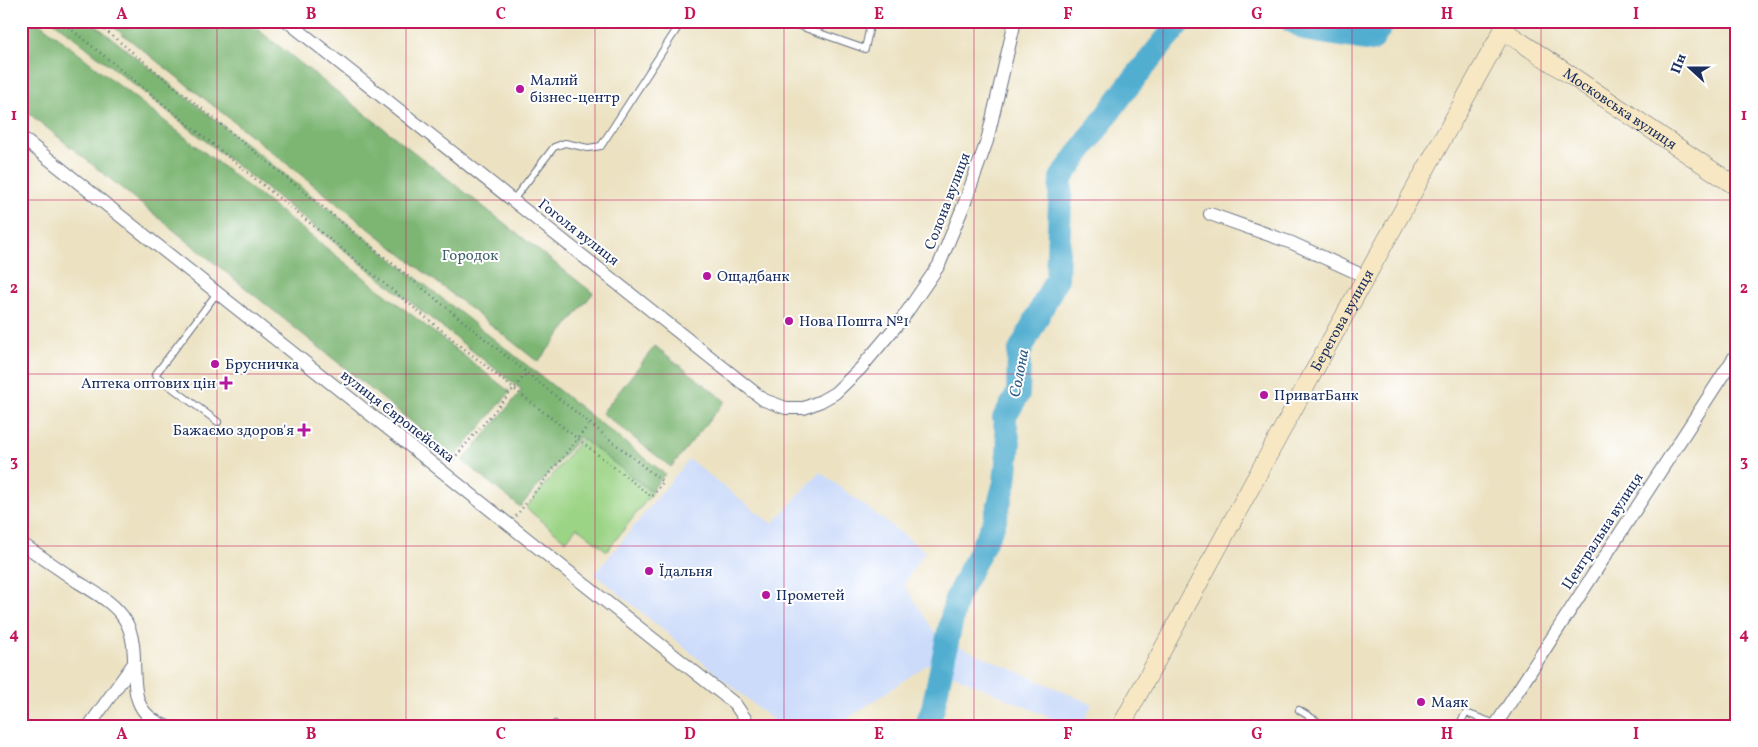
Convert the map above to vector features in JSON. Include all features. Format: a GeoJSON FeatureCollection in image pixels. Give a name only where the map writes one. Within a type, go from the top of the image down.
{"type":"FeatureCollection","features":[{"type":"Feature","properties":{"kind":"main road","name":"Московська вулиця"},"geometry":{"type":"LineString","coordinates":[[1506,26],[1737,186]]}},
{"type":"Feature","properties":{"kind":"main road","name":"Берегова вулиця"},"geometry":{"type":"LineString","coordinates":[[1121,726],[1366,277],[1506,26]]}},
{"type":"Feature","properties":{"kind":"street","name":"Гоголя вулиця"},"geometry":{"type":"LineString","coordinates":[[287,21],[764,400],[786,408],[804,408],[834,393],[860,369]]}},
{"type":"Feature","properties":{"kind":"street","name":"Солона вулиця"},"geometry":{"type":"LineString","coordinates":[[860,369],[902,319],[939,265],[965,202],[987,141],[1015,21]]}},
{"type":"Feature","properties":{"kind":"street","name":"вулиця Європейська"},"geometry":{"type":"LineString","coordinates":[[21,137],[735,704],[750,726]]}},
{"type":"Feature","properties":{"kind":"street"},"geometry":{"type":"LineString","coordinates":[[1210,214],[1292,243],[1366,277]]}},
{"type":"Feature","properties":{"kind":"street","name":"Центральна вулиця"},"geometry":{"type":"LineString","coordinates":[[1495,725],[1737,353]]}},
{"type":"Feature","properties":{"kind":"street"},"geometry":{"type":"LineString","coordinates":[[21,543],[111,604],[125,619],[133,639],[136,691],[140,706],[147,716],[166,726]]}},
{"type":"Feature","properties":{"kind":"street"},"geometry":{"type":"LineString","coordinates":[[89,726],[134,663]]}},
{"type":"Feature","properties":{"kind":"lane"},"geometry":{"type":"LineString","coordinates":[[513,200],[554,147],[565,143],[588,148],[601,146],[682,21]]}},
{"type":"Feature","properties":{"kind":"lane"},"geometry":{"type":"LineString","coordinates":[[785,21],[865,49],[871,21]]}},
{"type":"Feature","properties":{"kind":"lane"},"geometry":{"type":"LineString","coordinates":[[217,293],[155,375],[218,422]]}},
{"type":"Feature","properties":{"kind":"lane"},"geometry":{"type":"LineString","coordinates":[[1300,710],[1325,726]]}},
{"type":"Feature","properties":{"kind":"lane"},"geometry":{"type":"LineString","coordinates":[[1458,726],[1466,713],[1495,725]]}},
{"type":"Feature","properties":{"kind":"path"},"geometry":{"type":"LineString","coordinates":[[61,21],[577,439],[652,497],[664,482],[94,21]]}},
{"type":"Feature","properties":{"kind":"path"},"geometry":{"type":"LineString","coordinates":[[443,472],[527,373]]}},
{"type":"Feature","properties":{"kind":"path"},"geometry":{"type":"LineString","coordinates":[[509,525],[590,423]]}},
{"type":"Feature","properties":{"kind":"shaded area","name":"Прометей"},"geometry":{"type":"Polygon","coordinates":[[[689,459],[772,524],[820,472],[925,551],[904,584],[938,637],[1092,704],[1082,726],[1069,726],[928,664],[837,726],[780,726],[595,574],[689,459]]]}},
{"type":"Feature","properties":{"kind":"green space"},"geometry":{"type":"Polygon","coordinates":[[[21,21],[37,21],[510,392],[455,457],[21,107],[21,21]]]}},
{"type":"Feature","properties":{"kind":"green space"},"geometry":{"type":"Polygon","coordinates":[[[53,21],[90,21],[665,474],[651,491],[580,437],[520,507],[463,461],[522,390],[53,21]]]}},
{"type":"Feature","properties":{"kind":"green space","name":"Городок"},"geometry":{"type":"Polygon","coordinates":[[[106,21],[247,21],[593,293],[538,362],[106,21]]]}},
{"type":"Feature","properties":{"kind":"green space"},"geometry":{"type":"Polygon","coordinates":[[[655,346],[725,401],[671,467],[602,413],[655,346]]]}},
{"type":"Feature","properties":{"kind":"green space"},"geometry":{"type":"Polygon","coordinates":[[[583,437],[652,493],[607,551],[577,527],[566,541],[526,508],[583,437]]]}},
{"type":"Feature","properties":{"kind":"waterway","name":"Солона"},"geometry":{"type":"LineString","coordinates":[[926,726],[933,708],[956,599],[994,523],[1005,482],[1009,443],[1004,418],[1018,394],[1019,353],[1057,278],[1061,178],[1125,90],[1181,21]]}},
{"type":"Feature","properties":{"kind":"waterway","name":"Солона"},"geometry":{"type":"LineString","coordinates":[[1292,21],[1309,30],[1372,40],[1384,21]]}},
{"type":"Feature","properties":{"kind":"place","name":"Малий бізнес-центр"},"geometry":{"type":"Point","coordinates":[520,89]}},
{"type":"Feature","properties":{"kind":"place","name":"Ощадбанк"},"geometry":{"type":"Point","coordinates":[707,276]}},
{"type":"Feature","properties":{"kind":"place","name":"Нова Пошта №1"},"geometry":{"type":"Point","coordinates":[789,321]}},
{"type":"Feature","properties":{"kind":"place","name":"Брусничка"},"geometry":{"type":"Point","coordinates":[215,364]}},
{"type":"Feature","properties":{"kind":"place","name":"Аптека оптових цін"},"geometry":{"type":"Point","coordinates":[226,383]}},
{"type":"Feature","properties":{"kind":"place","name":"ПриватБанк"},"geometry":{"type":"Point","coordinates":[1264,395]}},
{"type":"Feature","properties":{"kind":"place","name":"Бажаємо здоров'я"},"geometry":{"type":"Point","coordinates":[304,430]}},
{"type":"Feature","properties":{"kind":"place","name":"Їдальня"},"geometry":{"type":"Point","coordinates":[649,571]}},
{"type":"Feature","properties":{"kind":"place","name":"Прометей"},"geometry":{"type":"Point","coordinates":[766,595]}},
{"type":"Feature","properties":{"kind":"place","name":"Маяк"},"geometry":{"type":"Point","coordinates":[1421,702]}}]}
